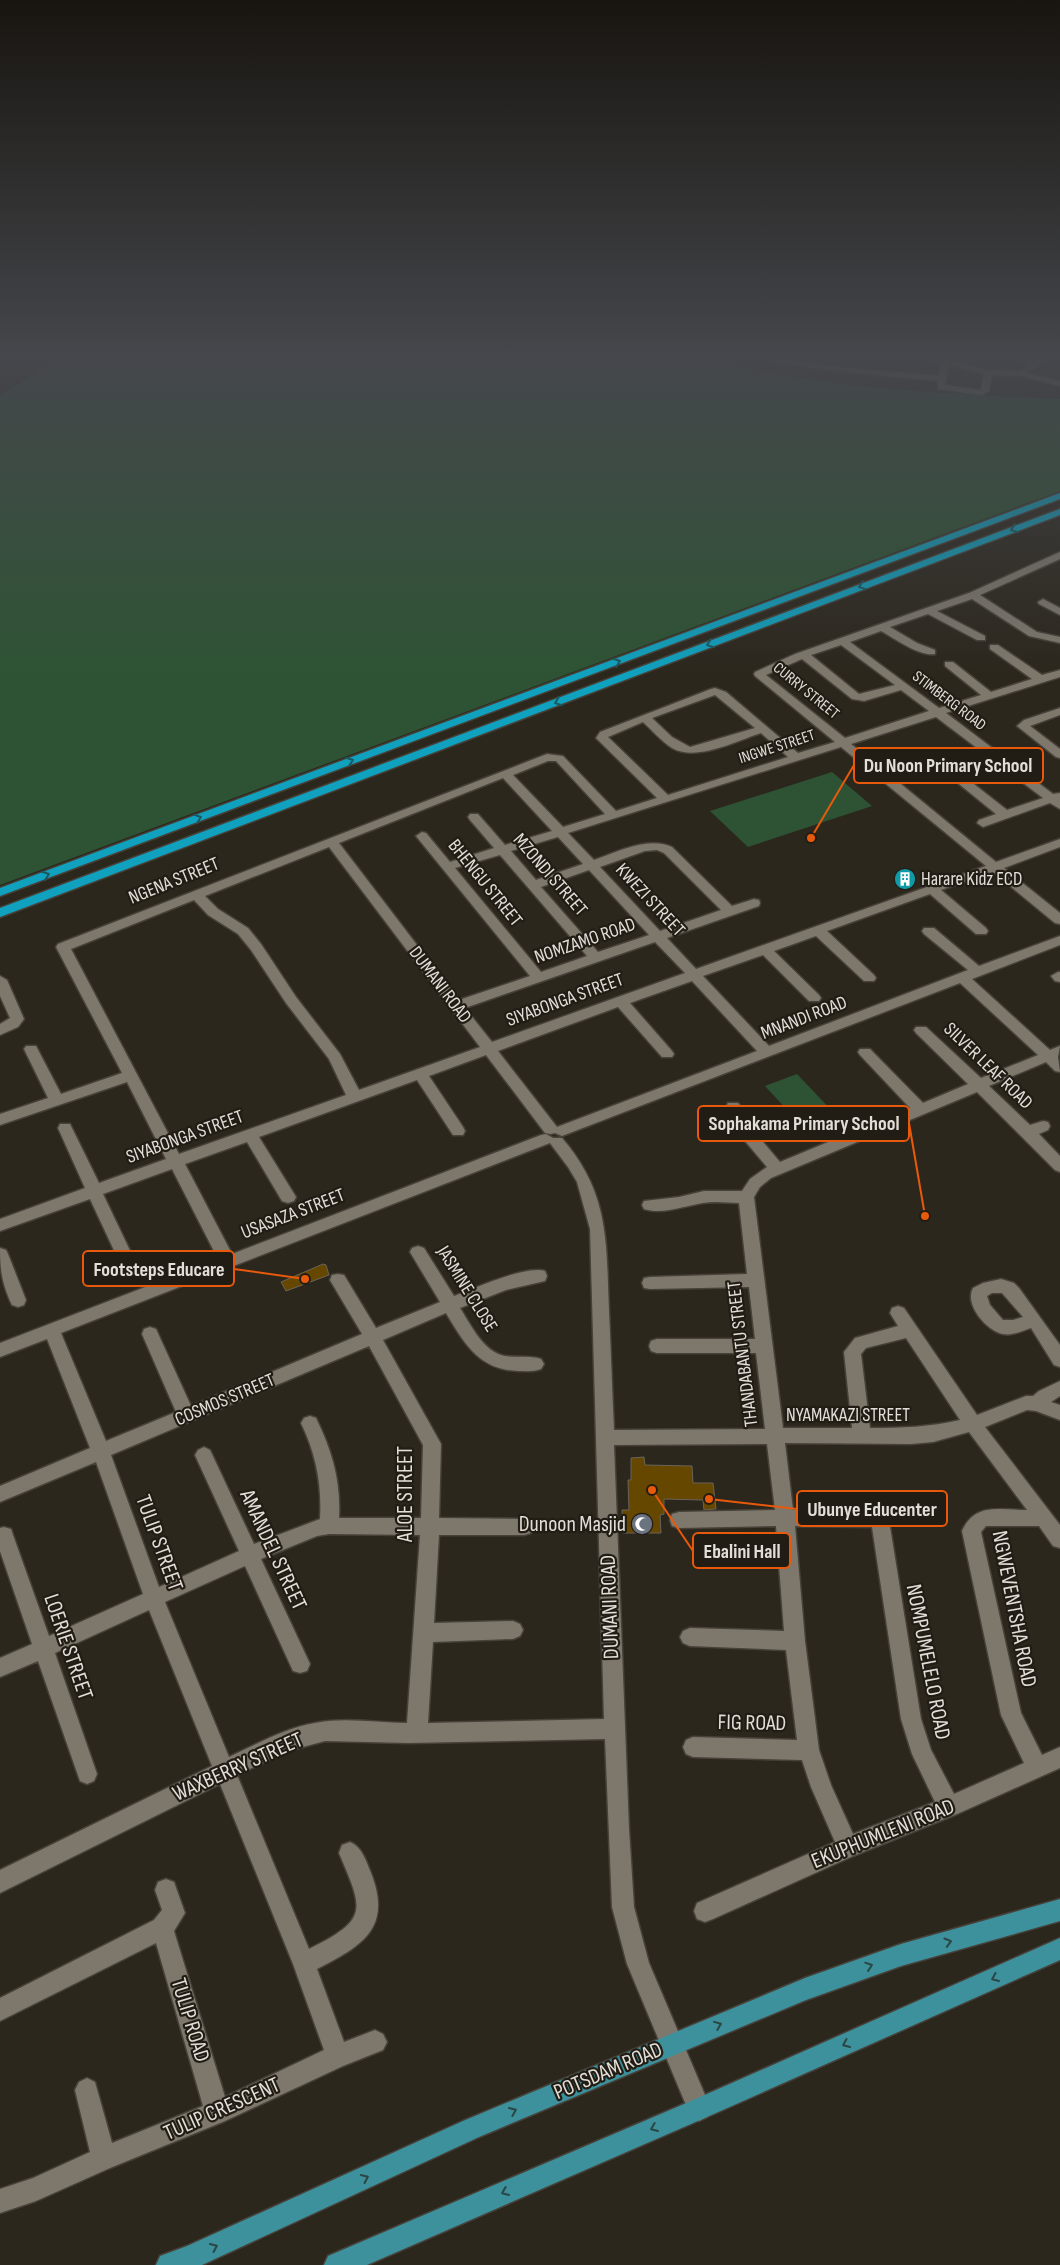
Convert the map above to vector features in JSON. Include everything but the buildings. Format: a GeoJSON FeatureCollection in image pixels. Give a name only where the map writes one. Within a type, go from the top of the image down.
{"type":"FeatureCollection","features":[{"type":"Feature","properties":{"kind":"highway"},"geometry":{"type":"LineString","coordinates":[[0,892],[1060,496]]}},
{"type":"Feature","properties":{"kind":"highway"},"geometry":{"type":"LineString","coordinates":[[0,914],[1060,512]]}},
{"type":"Feature","properties":{"kind":"main road","name":"POTSDAM ROAD"},"geometry":{"type":"LineString","coordinates":[[169,2265],[200,2254],[471,2129],[805,1989],[893,1958],[1060,1910]]}},
{"type":"Feature","properties":{"kind":"main road"},"geometry":{"type":"LineString","coordinates":[[337,2265],[1060,1949]]}},
{"type":"Feature","properties":{"kind":"street","name":"CURRY STREET"},"geometry":{"type":"LineString","coordinates":[[1060,555],[973,595],[804,655],[759,674],[1060,920]]}},
{"type":"Feature","properties":{"kind":"street"},"geometry":{"type":"LineString","coordinates":[[1046,562],[1060,569]]}},
{"type":"Feature","properties":{"kind":"street"},"geometry":{"type":"LineString","coordinates":[[973,595],[1033,634],[1060,640]]}},
{"type":"Feature","properties":{"kind":"street"},"geometry":{"type":"LineString","coordinates":[[1043,602],[1060,612]]}},
{"type":"Feature","properties":{"kind":"street"},"geometry":{"type":"LineString","coordinates":[[929,610],[946,622],[981,638]]}},
{"type":"Feature","properties":{"kind":"street"},"geometry":{"type":"LineString","coordinates":[[882,627],[913,645],[931,652]]}},
{"type":"Feature","properties":{"kind":"street","name":"STIMBERG ROAD"},"geometry":{"type":"LineString","coordinates":[[843,641],[1057,800]]}},
{"type":"Feature","properties":{"kind":"street"},"geometry":{"type":"LineString","coordinates":[[994,647],[1041,680]]}},
{"type":"Feature","properties":{"kind":"street"},"geometry":{"type":"LineString","coordinates":[[804,655],[856,697],[864,698],[904,686]]}},
{"type":"Feature","properties":{"kind":"street"},"geometry":{"type":"LineString","coordinates":[[949,664],[990,696]]}},
{"type":"Feature","properties":{"kind":"street","name":"INGWE STREET"},"geometry":{"type":"LineString","coordinates":[[447,867],[797,758],[1060,673]]}},
{"type":"Feature","properties":{"kind":"street"},"geometry":{"type":"LineString","coordinates":[[665,799],[602,738],[607,732],[715,691],[722,694],[797,758]]}},
{"type":"Feature","properties":{"kind":"street"},"geometry":{"type":"LineString","coordinates":[[1060,711],[1028,722],[1023,726],[1060,755]]}},
{"type":"Feature","properties":{"kind":"street"},"geometry":{"type":"LineString","coordinates":[[644,717],[680,748],[688,752],[763,729]]}},
{"type":"Feature","properties":{"kind":"street"},"geometry":{"type":"LineString","coordinates":[[878,770],[930,750],[1006,815]]}},
{"type":"Feature","properties":{"kind":"street","name":"NGENA STREET"},"geometry":{"type":"LineString","coordinates":[[228,1262],[63,947],[547,757],[558,758],[613,815]]}},
{"type":"Feature","properties":{"kind":"street","name":"KWEZI STREET"},"geometry":{"type":"LineString","coordinates":[[505,773],[767,1054]]}},
{"type":"Feature","properties":{"kind":"street"},"geometry":{"type":"LineString","coordinates":[[983,823],[1057,800]]}},
{"type":"Feature","properties":{"kind":"street","name":"MZONDI STREET"},"geometry":{"type":"LineString","coordinates":[[474,818],[596,958]]}},
{"type":"Feature","properties":{"kind":"street","name":"BHENGU STREET"},"geometry":{"type":"LineString","coordinates":[[422,836],[538,977]]}},
{"type":"Feature","properties":{"kind":"street","name":"DUMANI ROAD"},"geometry":{"type":"LineString","coordinates":[[331,841],[574,1160],[589,1191],[598,1228],[614,1729],[623,1907],[638,1964],[699,2108]]}},
{"type":"Feature","properties":{"kind":"street"},"geometry":{"type":"LineString","coordinates":[[534,885],[661,842],[730,911]]}},
{"type":"Feature","properties":{"kind":"street","name":"SIYABONGA STREET"},"geometry":{"type":"LineString","coordinates":[[0,1225],[489,1050],[692,974],[1060,843]]}},
{"type":"Feature","properties":{"kind":"street"},"geometry":{"type":"LineString","coordinates":[[1047,848],[1060,858]]}},
{"type":"Feature","properties":{"kind":"street"},"geometry":{"type":"LineString","coordinates":[[680,881],[694,876]]}},
{"type":"Feature","properties":{"kind":"street"},"geometry":{"type":"LineString","coordinates":[[932,889],[981,931]]}},
{"type":"Feature","properties":{"kind":"street"},"geometry":{"type":"LineString","coordinates":[[196,894],[213,912],[243,931],[256,946],[291,1000],[335,1057],[355,1098]]}},
{"type":"Feature","properties":{"kind":"street","name":"NOMZAMO ROAD"},"geometry":{"type":"LineString","coordinates":[[456,1006],[754,903]]}},
{"type":"Feature","properties":{"kind":"street"},"geometry":{"type":"LineString","coordinates":[[818,930],[869,978]]}},
{"type":"Feature","properties":{"kind":"street"},"geometry":{"type":"LineString","coordinates":[[930,931],[978,972]]}},
{"type":"Feature","properties":{"kind":"street","name":"MNANDI ROAD"},"geometry":{"type":"LineString","coordinates":[[554,1135],[1060,940]]}},
{"type":"Feature","properties":{"kind":"street"},"geometry":{"type":"LineString","coordinates":[[765,949],[814,998]]}},
{"type":"Feature","properties":{"kind":"street"},"geometry":{"type":"LineString","coordinates":[[963,978],[1056,1058]]}},
{"type":"Feature","properties":{"kind":"street"},"geometry":{"type":"LineString","coordinates":[[0,980],[16,1014],[16,1022],[0,1030]]}},
{"type":"Feature","properties":{"kind":"street"},"geometry":{"type":"LineString","coordinates":[[620,1001],[667,1054]]}},
{"type":"Feature","properties":{"kind":"street","name":"SILVER LEAF ROAD"},"geometry":{"type":"LineString","coordinates":[[921,1030],[1028,1132],[1060,1166]]}},
{"type":"Feature","properties":{"kind":"street"},"geometry":{"type":"LineString","coordinates":[[31,1049],[57,1101]]}},
{"type":"Feature","properties":{"kind":"street"},"geometry":{"type":"LineString","coordinates":[[865,1052],[921,1110]]}},
{"type":"Feature","properties":{"kind":"street"},"geometry":{"type":"LineString","coordinates":[[650,1205],[679,1203],[704,1197],[746,1197],[755,1183],[766,1174],[978,1085],[1056,1058]]}},
{"type":"Feature","properties":{"kind":"street"},"geometry":{"type":"LineString","coordinates":[[420,1074],[458,1131]]}},
{"type":"Feature","properties":{"kind":"street"},"geometry":{"type":"LineString","coordinates":[[0,1120],[130,1076]]}},
{"type":"Feature","properties":{"kind":"street"},"geometry":{"type":"LineString","coordinates":[[733,1108],[753,1131],[750,1137],[778,1169]]}},
{"type":"Feature","properties":{"kind":"street","name":"SILVER LEAF ROAD"},"geometry":{"type":"LineString","coordinates":[[1028,1132],[1043,1126]]}},
{"type":"Feature","properties":{"kind":"street"},"geometry":{"type":"LineString","coordinates":[[65,1128],[125,1257]]}},
{"type":"Feature","properties":{"kind":"street"},"geometry":{"type":"LineString","coordinates":[[250,1135],[288,1197]]}},
{"type":"Feature","properties":{"kind":"street","name":"USASAZA STREET"},"geometry":{"type":"LineString","coordinates":[[0,1350],[554,1135]]}},
{"type":"Feature","properties":{"kind":"street","name":"THANDABANTU STREET"},"geometry":{"type":"LineString","coordinates":[[746,1197],[785,1518],[795,1641],[809,1750],[824,1796],[848,1847]]}},
{"type":"Feature","properties":{"kind":"street","name":"JASMINE CLOSE"},"geometry":{"type":"LineString","coordinates":[[418,1252],[470,1338],[488,1357],[506,1364],[535,1364]]}},
{"type":"Feature","properties":{"kind":"street"},"geometry":{"type":"LineString","coordinates":[[0,1254],[18,1300]]}},
{"type":"Feature","properties":{"kind":"street","name":"COSMOS STREET"},"geometry":{"type":"LineString","coordinates":[[0,1494],[449,1305],[504,1284],[539,1276]]}},
{"type":"Feature","properties":{"kind":"street","name":"ALOE STREET"},"geometry":{"type":"LineString","coordinates":[[338,1280],[373,1338],[432,1444],[430,1526],[417,1733]]}},
{"type":"Feature","properties":{"kind":"street"},"geometry":{"type":"LineString","coordinates":[[650,1283],[756,1280]]}},
{"type":"Feature","properties":{"kind":"street"},"geometry":{"type":"LineString","coordinates":[[898,1313],[973,1424],[1060,1540]]}},
{"type":"Feature","properties":{"kind":"street"},"geometry":{"type":"LineString","coordinates":[[1034,1320],[1060,1360]]}},
{"type":"Feature","properties":{"kind":"street","name":"TULIP STREET"},"geometry":{"type":"LineString","coordinates":[[52,1330],[101,1452],[154,1599],[224,1771]]}},
{"type":"Feature","properties":{"kind":"street"},"geometry":{"type":"LineString","coordinates":[[862,1435],[852,1352],[861,1343],[910,1330]]}},
{"type":"Feature","properties":{"kind":"street"},"geometry":{"type":"LineString","coordinates":[[150,1334],[187,1416]]}},
{"type":"Feature","properties":{"kind":"street"},"geometry":{"type":"LineString","coordinates":[[657,1346],[764,1346]]}},
{"type":"Feature","properties":{"kind":"street","name":"NYAMAKAZI STREET"},"geometry":{"type":"LineString","coordinates":[[605,1438],[911,1436],[933,1434],[973,1424],[1032,1404],[1060,1388]]}},
{"type":"Feature","properties":{"kind":"street"},"geometry":{"type":"LineString","coordinates":[[1032,1404],[1058,1415]]}},
{"type":"Feature","properties":{"kind":"street"},"geometry":{"type":"LineString","coordinates":[[310,1423],[324,1455],[330,1478],[329,1526]]}},
{"type":"Feature","properties":{"kind":"street","name":"AMANDEL STREET"},"geometry":{"type":"LineString","coordinates":[[204,1455],[300,1664]]}},
{"type":"Feature","properties":{"kind":"street","name":"NOMPUMELELO ROAD"},"geometry":{"type":"LineString","coordinates":[[679,1520],[878,1514],[911,1719],[918,1745],[933,1778],[950,1807]]}},
{"type":"Feature","properties":{"kind":"street","name":"NGWEVENTSHA ROAD"},"geometry":{"type":"LineString","coordinates":[[1037,1767],[1011,1715],[972,1531],[977,1522],[984,1518],[1044,1518]]}},
{"type":"Feature","properties":{"kind":"street"},"geometry":{"type":"LineString","coordinates":[[0,1668],[249,1555],[316,1528],[329,1526],[524,1527]]}},
{"type":"Feature","properties":{"kind":"street","name":"LOERIE STREET"},"geometry":{"type":"LineString","coordinates":[[4,1535],[87,1774]]}},
{"type":"Feature","properties":{"kind":"street"},"geometry":{"type":"LineString","coordinates":[[423,1633],[513,1630]]}},
{"type":"Feature","properties":{"kind":"street"},"geometry":{"type":"LineString","coordinates":[[690,1637],[795,1641]]}},
{"type":"Feature","properties":{"kind":"street","name":"WAXBERRY STREET"},"geometry":{"type":"LineString","coordinates":[[0,1882],[287,1740],[311,1734],[334,1731],[417,1733],[471,1730],[614,1729]]}},
{"type":"Feature","properties":{"kind":"street","name":"FIG ROAD"},"geometry":{"type":"LineString","coordinates":[[693,1747],[809,1750]]}},
{"type":"Feature","properties":{"kind":"street","name":"EKUPHUMLENI ROAD"},"geometry":{"type":"LineString","coordinates":[[705,1911],[848,1847],[950,1807],[1060,1757]]}},
{"type":"Feature","properties":{"kind":"street"},"geometry":{"type":"LineString","coordinates":[[224,1771],[304,1964],[338,2056]]}},
{"type":"Feature","properties":{"kind":"street"},"geometry":{"type":"LineString","coordinates":[[304,1964],[354,1935],[364,1918],[368,1905],[367,1890],[363,1876],[350,1853]]}},
{"type":"Feature","properties":{"kind":"street"},"geometry":{"type":"LineString","coordinates":[[0,2010],[162,1928],[174,1913],[166,1890]]}},
{"type":"Feature","properties":{"kind":"street","name":"TULIP ROAD"},"geometry":{"type":"LineString","coordinates":[[162,1928],[217,2113]]}},
{"type":"Feature","properties":{"kind":"street","name":"TULIP CRESCENT"},"geometry":{"type":"LineString","coordinates":[[0,2201],[36,2189],[104,2158],[217,2113],[338,2056],[375,2042]]}},
{"type":"Feature","properties":{"kind":"street"},"geometry":{"type":"LineString","coordinates":[[87,2090],[104,2158]]}},
{"type":"Feature","properties":{"kind":"green space"},"geometry":{"type":"Polygon","coordinates":[[[0,464],[1060,464],[1060,491],[0,885],[0,464]]]}},
{"type":"Feature","properties":{"kind":"green space"},"geometry":{"type":"Polygon","coordinates":[[[832,772],[872,806],[748,847],[710,811],[832,772]]]}},
{"type":"Feature","properties":{"kind":"green space"},"geometry":{"type":"Polygon","coordinates":[[[797,1074],[835,1114],[803,1127],[765,1086],[797,1074]]]}},
{"type":"Feature","properties":{"kind":"place","name":"Du Noon Primary School"},"geometry":{"type":"Point","coordinates":[811,838]}},
{"type":"Feature","properties":{"kind":"place","name":"Harare Kidz ECD"},"geometry":{"type":"Point","coordinates":[905,879]}},
{"type":"Feature","properties":{"kind":"place","name":"Sophakama Primary School"},"geometry":{"type":"Point","coordinates":[925,1216]}},
{"type":"Feature","properties":{"kind":"place","name":"Footsteps Educare"},"geometry":{"type":"Point","coordinates":[305,1279]}},
{"type":"Feature","properties":{"kind":"place","name":"Ebalini Hall"},"geometry":{"type":"Point","coordinates":[652,1490]}},
{"type":"Feature","properties":{"kind":"place","name":"Ubunye Educenter"},"geometry":{"type":"Point","coordinates":[709,1499]}},
{"type":"Feature","properties":{"kind":"place","name":"Dunoon Masjid"},"geometry":{"type":"Point","coordinates":[642,1524]}}]}
